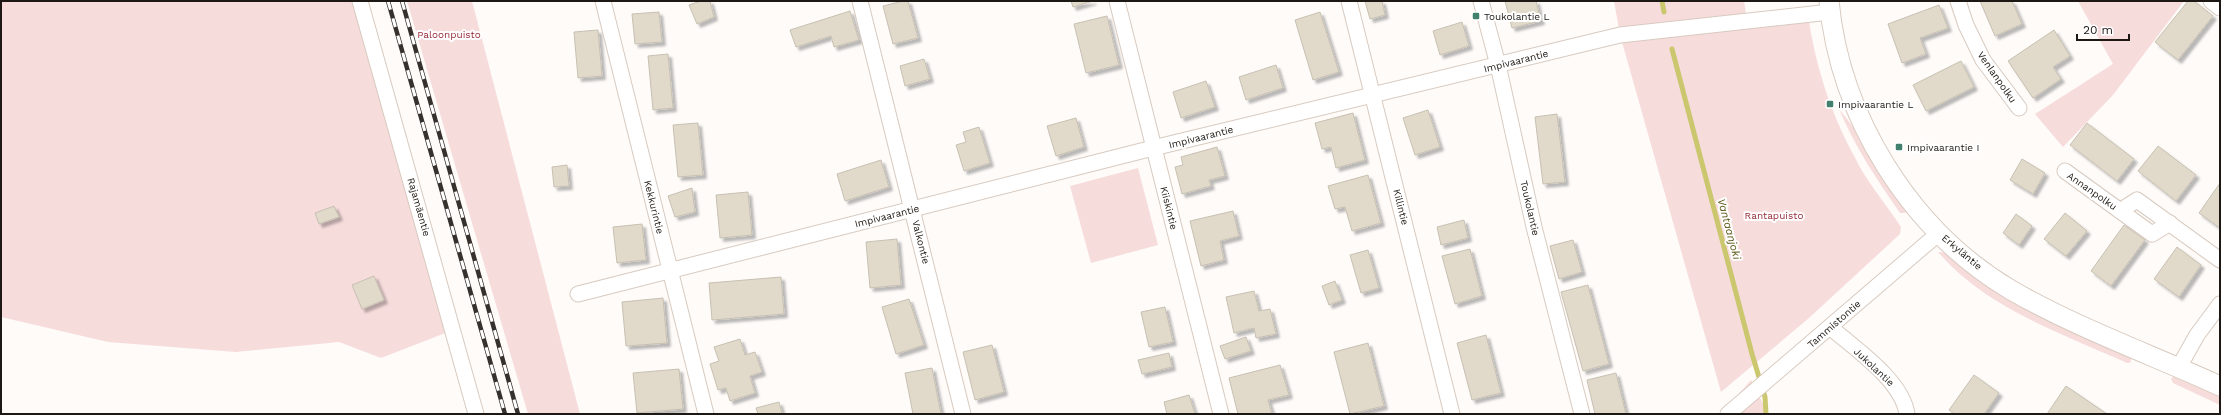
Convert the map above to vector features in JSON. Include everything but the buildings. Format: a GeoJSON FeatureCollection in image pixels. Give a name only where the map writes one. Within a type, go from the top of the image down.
{"type":"FeatureCollection","features":[{"type":"Feature","properties":{"kind":"street","name":"Rajamäentie"},"geometry":{"type":"LineString","coordinates":[[360,1],[476,414]]}},
{"type":"Feature","properties":{"kind":"street","name":"Kekkurintie"},"geometry":{"type":"LineString","coordinates":[[603,1],[706,414]]}},
{"type":"Feature","properties":{"kind":"street","name":"Valkontie"},"geometry":{"type":"LineString","coordinates":[[860,1],[963,414]]}},
{"type":"Feature","properties":{"kind":"street","name":"Kiiskintie"},"geometry":{"type":"LineString","coordinates":[[1117,1],[1221,414]]}},
{"type":"Feature","properties":{"kind":"street","name":"Killintie"},"geometry":{"type":"LineString","coordinates":[[1349,1],[1452,414]]}},
{"type":"Feature","properties":{"kind":"street","name":"Toukolantie"},"geometry":{"type":"LineString","coordinates":[[1481,1],[1498,65],[1534,227],[1582,414]]}},
{"type":"Feature","properties":{"kind":"street","name":"Venlanpolku"},"geometry":{"type":"LineString","coordinates":[[1958,1],[1966,25],[1983,60],[2019,108]]}},
{"type":"Feature","properties":{"kind":"street"},"geometry":{"type":"LineString","coordinates":[[2210,1],[2220,8]]}},
{"type":"Feature","properties":{"kind":"street","name":"Impivaarantie"},"geometry":{"type":"LineString","coordinates":[[578,294],[1153,148],[1620,35],[1829,6]]}},
{"type":"Feature","properties":{"kind":"street","name":"Erkyläntie"},"geometry":{"type":"LineString","coordinates":[[1829,6],[1841,70],[1858,116],[1894,180],[1939,233],[1974,265],[2010,289],[2063,317],[2220,386]]}},
{"type":"Feature","properties":{"kind":"street","name":"Annanpolku"},"geometry":{"type":"LineString","coordinates":[[2065,171],[2152,234],[2170,223],[2220,260]]}},
{"type":"Feature","properties":{"kind":"street","name":"Tammistontie"},"geometry":{"type":"LineString","coordinates":[[1728,414],[1939,233]]}},
{"type":"Feature","properties":{"kind":"street"},"geometry":{"type":"LineString","coordinates":[[2179,367],[2197,335],[2220,304]]}},
{"type":"Feature","properties":{"kind":"street","name":"Jukolantie"},"geometry":{"type":"LineString","coordinates":[[1830,327],[1892,382],[1905,403],[1907,414]]}},
{"type":"Feature","properties":{"kind":"green space"},"geometry":{"type":"Polygon","coordinates":[[[1,1],[360,1],[453,330],[381,358],[339,342],[236,352],[108,342],[1,317],[1,1]]]}},
{"type":"Feature","properties":{"kind":"green space","name":"Paloonpuisto"},"geometry":{"type":"Polygon","coordinates":[[[407,1],[472,1],[580,414],[528,414],[407,1]]]}},
{"type":"Feature","properties":{"kind":"green space","name":"Rantapuisto"},"geometry":{"type":"Polygon","coordinates":[[[1614,1],[1744,1],[1747,21],[1808,15],[1819,70],[1845,139],[1864,174],[1901,227],[1900,234],[1809,318],[1721,392],[1620,35],[1614,1]]]}},
{"type":"Feature","properties":{"kind":"green space"},"geometry":{"type":"Polygon","coordinates":[[[2078,1],[2184,1],[2113,95],[2063,147],[2035,114],[2113,64],[2078,1]]]}},
{"type":"Feature","properties":{"kind":"green space"},"geometry":{"type":"Polygon","coordinates":[[[1839,109],[1858,133],[1908,210],[1905,213],[1900,213],[1875,176],[1852,137],[1839,109]]]}},
{"type":"Feature","properties":{"kind":"green space"},"geometry":{"type":"Polygon","coordinates":[[[1138,168],[1158,245],[1091,263],[1070,186],[1138,168]]]}},
{"type":"Feature","properties":{"kind":"green space"},"geometry":{"type":"Polygon","coordinates":[[[1938,252],[1950,253],[2132,357],[2130,363],[2026,318],[1979,289],[1957,272],[1938,252]]]}},
{"type":"Feature","properties":{"kind":"green space"},"geometry":{"type":"Polygon","coordinates":[[[2174,376],[2220,396],[2220,405],[2173,383],[2171,379],[2174,376]]]}},
{"type":"Feature","properties":{"kind":"green space"},"geometry":{"type":"Polygon","coordinates":[[[1751,380],[1767,412],[1766,414],[1722,414],[1751,380]]]}},
{"type":"Feature","properties":{"kind":"waterway","name":"Vantaanjoki"},"geometry":{"type":"LineString","coordinates":[[1662,1],[1664,12]]}},
{"type":"Feature","properties":{"kind":"waterway","name":"Vantaanjoki"},"geometry":{"type":"LineString","coordinates":[[1672,49],[1752,354],[1765,397],[1766,414]]}},
{"type":"Feature","properties":{"kind":"railway"},"geometry":{"type":"LineString","coordinates":[[388,1],[505,414]]}},
{"type":"Feature","properties":{"kind":"railway"},"geometry":{"type":"LineString","coordinates":[[402,1],[518,414]]}},
{"type":"Feature","properties":{"kind":"place","name":"Toukolantie L"},"geometry":{"type":"Point","coordinates":[1476,16]}},
{"type":"Feature","properties":{"kind":"place","name":"Impivaarantie L"},"geometry":{"type":"Point","coordinates":[1830,104]}},
{"type":"Feature","properties":{"kind":"place","name":"Impivaarantie I"},"geometry":{"type":"Point","coordinates":[1899,147]}}]}
